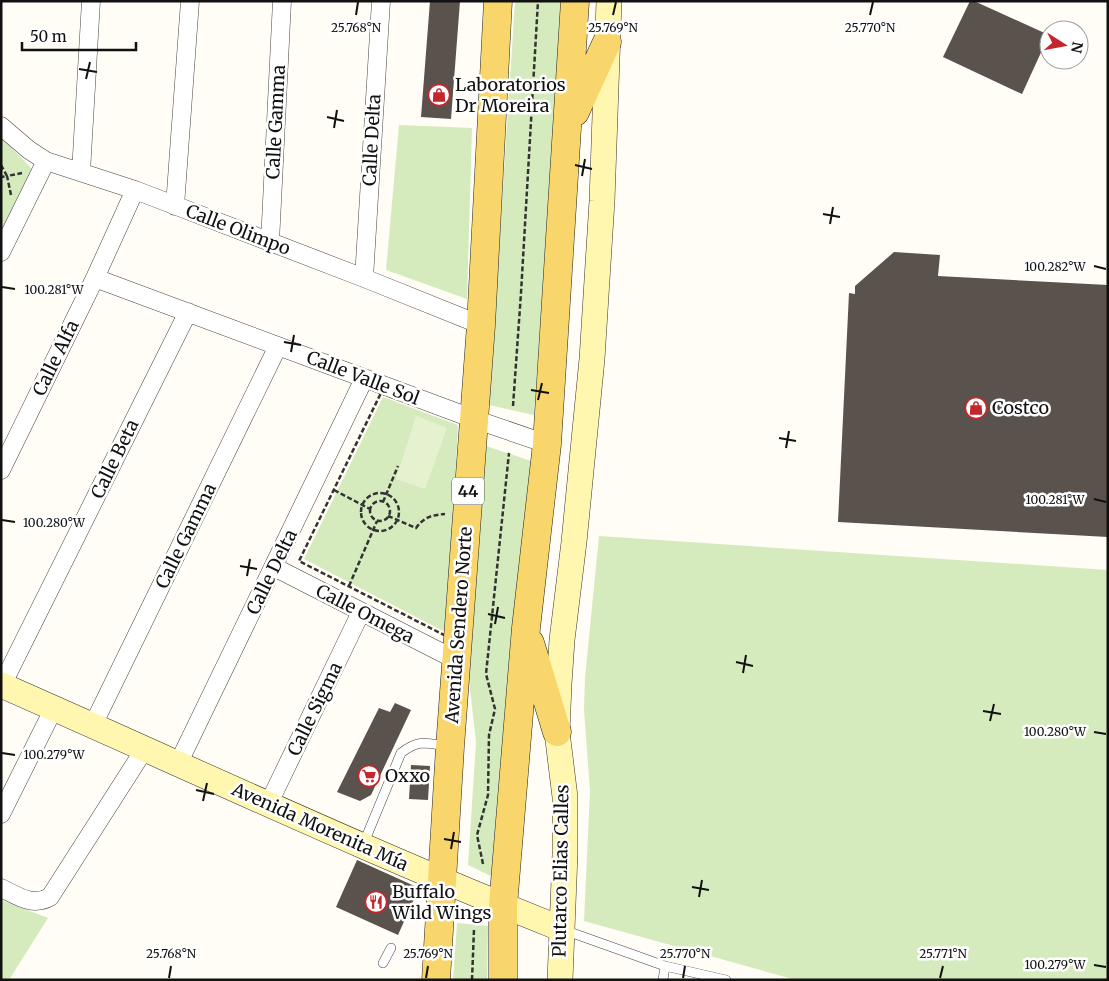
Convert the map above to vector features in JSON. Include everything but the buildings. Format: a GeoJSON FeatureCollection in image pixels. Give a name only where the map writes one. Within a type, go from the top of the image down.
{"type":"FeatureCollection","features":[{"type":"Feature","properties":{"kind":"main road","name":"Avenida Sendero Norte"},"geometry":{"type":"LineString","coordinates":[[436,980],[450,747],[481,325],[498,1]]}},
{"type":"Feature","properties":{"kind":"main road"},"geometry":{"type":"LineString","coordinates":[[503,980],[502,906],[526,628],[547,444],[575,1]]}},
{"type":"Feature","properties":{"kind":"main road"},"geometry":{"type":"LineString","coordinates":[[568,128],[607,42]]}},
{"type":"Feature","properties":{"kind":"main road"},"geometry":{"type":"LineString","coordinates":[[526,628],[557,732]]}},
{"type":"Feature","properties":{"kind":"street"},"geometry":{"type":"LineString","coordinates":[[81,172],[91,1]]}},
{"type":"Feature","properties":{"kind":"street"},"geometry":{"type":"LineString","coordinates":[[175,206],[190,1]]}},
{"type":"Feature","properties":{"kind":"street","name":"Calle Gamma"},"geometry":{"type":"LineString","coordinates":[[270,242],[282,1]]}},
{"type":"Feature","properties":{"kind":"street","name":"Calle Delta"},"geometry":{"type":"LineString","coordinates":[[364,278],[380,1]]}},
{"type":"Feature","properties":{"kind":"street"},"geometry":{"type":"LineString","coordinates":[[557,732],[562,640],[574,542],[592,359],[602,202],[609,1]]}},
{"type":"Feature","properties":{"kind":"street","name":"Calle Olimpo"},"geometry":{"type":"LineString","coordinates":[[1,126],[29,150],[46,161],[134,190],[481,325]]}},
{"type":"Feature","properties":{"kind":"street"},"geometry":{"type":"LineString","coordinates":[[1,252],[46,161]]}},
{"type":"Feature","properties":{"kind":"street","name":"Calle Alfa"},"geometry":{"type":"LineString","coordinates":[[1,470],[95,278],[134,190]]}},
{"type":"Feature","properties":{"kind":"street","name":"Calle Valle Sol"},"geometry":{"type":"LineString","coordinates":[[95,278],[364,379],[547,444]]}},
{"type":"Feature","properties":{"kind":"street","name":"Calle Beta"},"geometry":{"type":"LineString","coordinates":[[2,685],[188,312]]}},
{"type":"Feature","properties":{"kind":"street","name":"Calle Gamma"},"geometry":{"type":"LineString","coordinates":[[93,725],[278,346]]}},
{"type":"Feature","properties":{"kind":"street","name":"Calle Delta"},"geometry":{"type":"LineString","coordinates":[[178,764],[364,379]]}},
{"type":"Feature","properties":{"kind":"street","name":"Calle Omega"},"geometry":{"type":"LineString","coordinates":[[274,567],[456,660]]}},
{"type":"Feature","properties":{"kind":"street","name":"Calle Sigma"},"geometry":{"type":"LineString","coordinates":[[268,805],[361,612]]}},
{"type":"Feature","properties":{"kind":"street","name":"Avenida Morenita Mía"},"geometry":{"type":"LineString","coordinates":[[2,685],[93,725],[144,750],[442,881],[562,929]]}},
{"type":"Feature","properties":{"kind":"street"},"geometry":{"type":"LineString","coordinates":[[1,814],[54,708]]}},
{"type":"Feature","properties":{"kind":"street","name":"Plutarco Elias Calles"},"geometry":{"type":"LineString","coordinates":[[557,732],[565,797],[565,854],[560,980]]}},
{"type":"Feature","properties":{"kind":"street"},"geometry":{"type":"LineString","coordinates":[[1,888],[29,902],[50,898],[144,750]]}},
{"type":"Feature","properties":{"kind":"lane"},"geometry":{"type":"LineString","coordinates":[[363,846],[401,753],[412,744],[423,742],[450,747]]}},
{"type":"Feature","properties":{"kind":"lane"},"geometry":{"type":"LineString","coordinates":[[562,929],[665,966],[726,980]]}},
{"type":"Feature","properties":{"kind":"lane"},"geometry":{"type":"LineString","coordinates":[[383,963],[391,948]]}},
{"type":"Feature","properties":{"kind":"lane"},"geometry":{"type":"LineString","coordinates":[[663,980],[665,966]]}},
{"type":"Feature","properties":{"kind":"path"},"geometry":{"type":"LineString","coordinates":[[513,406],[538,1]]}},
{"type":"Feature","properties":{"kind":"path"},"geometry":{"type":"LineString","coordinates":[[1,165],[7,176],[11,199]]}},
{"type":"Feature","properties":{"kind":"path"},"geometry":{"type":"LineString","coordinates":[[1,177],[26,172]]}},
{"type":"Feature","properties":{"kind":"path"},"geometry":{"type":"LineString","coordinates":[[381,393],[462,422],[457,514],[450,638],[299,561],[381,393]]}},
{"type":"Feature","properties":{"kind":"path"},"geometry":{"type":"LineString","coordinates":[[483,864],[477,835],[488,795],[489,735],[495,709],[486,674],[508,453]]}},
{"type":"Feature","properties":{"kind":"path"},"geometry":{"type":"LineString","coordinates":[[383,502],[398,466]]}},
{"type":"Feature","properties":{"kind":"path"},"geometry":{"type":"LineString","coordinates":[[334,490],[363,504],[370,509],[372,518],[378,521],[384,520],[388,516],[388,506],[383,502],[376,502],[370,509]]}},
{"type":"Feature","properties":{"kind":"path"},"geometry":{"type":"LineString","coordinates":[[386,494],[397,503],[399,509],[397,521],[388,530],[382,532],[373,530],[364,523],[362,517],[363,504],[371,496],[386,494]]}},
{"type":"Feature","properties":{"kind":"path"},"geometry":{"type":"LineString","coordinates":[[388,516],[416,528],[422,519],[430,516],[457,514]]}},
{"type":"Feature","properties":{"kind":"path"},"geometry":{"type":"LineString","coordinates":[[349,587],[378,521]]}},
{"type":"Feature","properties":{"kind":"path"},"geometry":{"type":"LineString","coordinates":[[472,980],[474,929]]}},
{"type":"Feature","properties":{"kind":"green space"},"geometry":{"type":"Polygon","coordinates":[[[515,1],[562,1],[534,415],[489,405],[515,1]]]}},
{"type":"Feature","properties":{"kind":"green space"},"geometry":{"type":"Polygon","coordinates":[[[399,125],[472,128],[467,299],[386,270],[399,125]]]}},
{"type":"Feature","properties":{"kind":"green space"},"geometry":{"type":"Polygon","coordinates":[[[1,137],[34,171],[1,237],[1,137]]]}},
{"type":"Feature","properties":{"kind":"green space"},"geometry":{"type":"Polygon","coordinates":[[[383,397],[458,425],[447,633],[304,559],[383,397]]]}},
{"type":"Feature","properties":{"kind":"green space"},"geometry":{"type":"Polygon","coordinates":[[[416,416],[447,428],[425,489],[396,479],[416,416]]]}},
{"type":"Feature","properties":{"kind":"green space"},"geometry":{"type":"Polygon","coordinates":[[[486,446],[534,462],[499,880],[468,865],[476,742],[469,680],[486,446]]]}},
{"type":"Feature","properties":{"kind":"green space"},"geometry":{"type":"Polygon","coordinates":[[[599,536],[1108,570],[1108,980],[796,980],[584,921],[590,791],[584,710],[585,678],[599,536]]]}},
{"type":"Feature","properties":{"kind":"green space"},"geometry":{"type":"Polygon","coordinates":[[[1,900],[48,918],[9,980],[1,980],[1,900]]]}},
{"type":"Feature","properties":{"kind":"green space"},"geometry":{"type":"Polygon","coordinates":[[[457,923],[488,926],[487,980],[453,980],[457,923]]]}},
{"type":"Feature","properties":{"kind":"place","name":"Laboratorios Dr Moreira"},"geometry":{"type":"Point","coordinates":[439,95]}},
{"type":"Feature","properties":{"kind":"place","name":"Costco"},"geometry":{"type":"Point","coordinates":[976,408]}},
{"type":"Feature","properties":{"kind":"place","name":"Oxxo"},"geometry":{"type":"Point","coordinates":[369,776]}},
{"type":"Feature","properties":{"kind":"place","name":"Buffalo Wild Wings"},"geometry":{"type":"Point","coordinates":[376,902]}}]}
